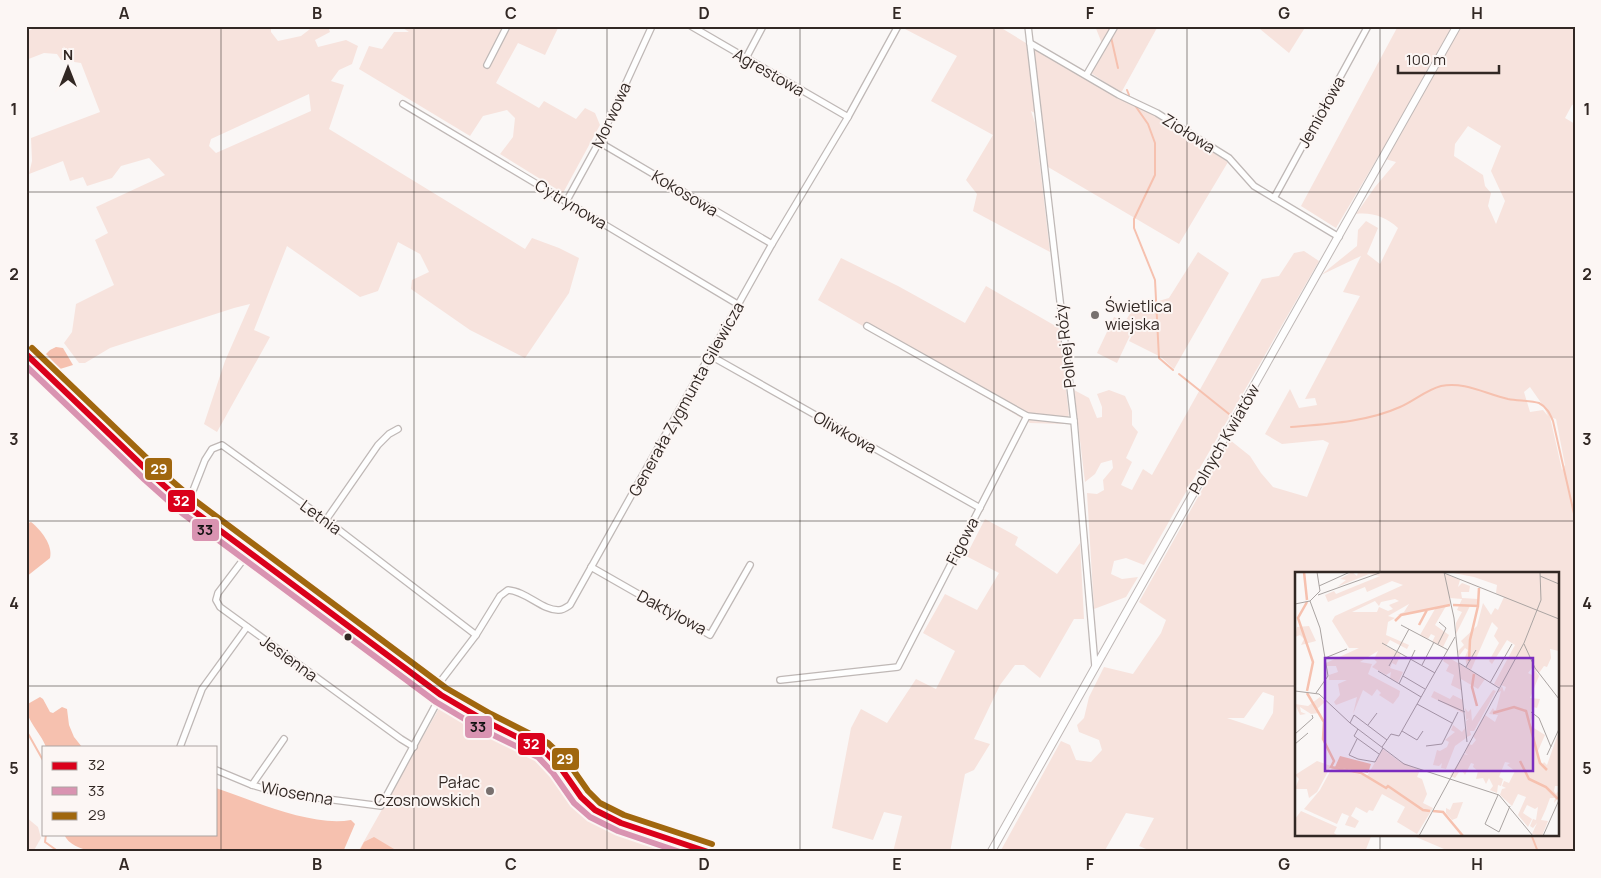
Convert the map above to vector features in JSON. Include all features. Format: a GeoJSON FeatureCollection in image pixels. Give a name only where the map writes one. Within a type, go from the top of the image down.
{"type":"FeatureCollection","features":[{"type":"Feature","properties":{"kind":"street"},"geometry":{"type":"LineString","coordinates":[[488,64],[507,26]]}},
{"type":"Feature","properties":{"kind":"street","name":"Morwowa"},"geometry":{"type":"LineString","coordinates":[[566,202],[599,142],[652,26]]}},
{"type":"Feature","properties":{"kind":"street","name":"Agrestowa"},"geometry":{"type":"LineString","coordinates":[[691,26],[848,117]]}},
{"type":"Feature","properties":{"kind":"street"},"geometry":{"type":"LineString","coordinates":[[746,58],[763,26]]}},
{"type":"Feature","properties":{"kind":"street","name":"Generała Zygmunta Gilewicza"},"geometry":{"type":"LineString","coordinates":[[434,690],[476,635],[500,596],[508,590],[517,591],[550,608],[560,610],[570,605],[772,244],[848,117],[898,26]]}},
{"type":"Feature","properties":{"kind":"street","name":"Polnej Róży"},"geometry":{"type":"LineString","coordinates":[[1028,26],[1074,422],[1094,666]]}},
{"type":"Feature","properties":{"kind":"street"},"geometry":{"type":"LineString","coordinates":[[1087,74],[1115,26]]}},
{"type":"Feature","properties":{"kind":"street","name":"Jemiołowa"},"geometry":{"type":"LineString","coordinates":[[1274,198],[1368,26]]}},
{"type":"Feature","properties":{"kind":"street","name":"Polnych Kwiatów"},"geometry":{"type":"LineString","coordinates":[[991,852],[1094,666],[1457,26]]}},
{"type":"Feature","properties":{"kind":"street","name":"Ziołowa"},"geometry":{"type":"LineString","coordinates":[[1030,43],[1087,74],[1119,95],[1157,113],[1229,158],[1254,186],[1339,237]]}},
{"type":"Feature","properties":{"kind":"street","name":"Cytrynowa"},"geometry":{"type":"LineString","coordinates":[[403,104],[739,305]]}},
{"type":"Feature","properties":{"kind":"street","name":"Kokosowa"},"geometry":{"type":"LineString","coordinates":[[599,142],[772,244]]}},
{"type":"Feature","properties":{"kind":"street"},"geometry":{"type":"LineString","coordinates":[[867,326],[1027,416],[1074,422]]}},
{"type":"Feature","properties":{"kind":"street"},"geometry":{"type":"LineString","coordinates":[[26,354],[151,474],[188,506],[441,695],[480,718],[543,750],[560,767],[588,804],[602,814],[621,823],[709,852]]}},
{"type":"Feature","properties":{"kind":"street","name":"Oliwkowa"},"geometry":{"type":"LineString","coordinates":[[711,356],[980,508]]}},
{"type":"Feature","properties":{"kind":"street","name":"Figowa"},"geometry":{"type":"LineString","coordinates":[[780,680],[898,667],[1027,416]]}},
{"type":"Feature","properties":{"kind":"street"},"geometry":{"type":"LineString","coordinates":[[326,520],[378,445],[389,434],[398,429]]}},
{"type":"Feature","properties":{"kind":"street","name":"Letnia"},"geometry":{"type":"LineString","coordinates":[[188,506],[205,460],[212,449],[222,445],[326,520],[476,635]]}},
{"type":"Feature","properties":{"kind":"street","name":"Jesienna"},"geometry":{"type":"LineString","coordinates":[[249,552],[218,593],[216,600],[220,607],[414,747]]}},
{"type":"Feature","properties":{"kind":"street","name":"Daktylowa"},"geometry":{"type":"LineString","coordinates":[[591,567],[710,635],[750,565]]}},
{"type":"Feature","properties":{"kind":"street"},"geometry":{"type":"LineString","coordinates":[[180,746],[202,689],[247,627]]}},
{"type":"Feature","properties":{"kind":"street"},"geometry":{"type":"LineString","coordinates":[[414,747],[441,695]]}},
{"type":"Feature","properties":{"kind":"street"},"geometry":{"type":"LineString","coordinates":[[252,785],[284,739]]}},
{"type":"Feature","properties":{"kind":"street","name":"Wiosenna"},"geometry":{"type":"LineString","coordinates":[[218,771],[252,785],[280,793],[380,806],[414,747]]}},
{"type":"Feature","properties":{"kind":"shaded area"},"geometry":{"type":"Polygon","coordinates":[[[39,26],[271,26],[271,32],[278,41],[301,36],[314,26],[328,26],[330,32],[315,40],[318,47],[346,40],[358,46],[352,64],[339,70],[331,81],[344,85],[329,129],[525,249],[532,238],[579,258],[569,293],[525,358],[470,330],[411,289],[412,280],[429,272],[420,254],[398,242],[378,291],[360,297],[287,246],[254,330],[270,337],[217,432],[204,424],[225,361],[250,304],[110,348],[85,363],[79,363],[64,343],[72,332],[76,304],[114,285],[95,240],[108,233],[96,207],[165,175],[149,158],[121,166],[112,178],[87,186],[83,177],[70,181],[63,161],[29,174],[32,161],[31,138],[100,112],[81,63],[61,60],[57,54],[44,53],[26,60],[26,32],[39,26]],[[309,94],[211,139],[209,146],[216,153],[311,111],[309,94]]]}},
{"type":"Feature","properties":{"kind":"shaded area"},"geometry":{"type":"Polygon","coordinates":[[[400,26],[559,26],[545,55],[518,43],[496,83],[539,108],[544,101],[576,119],[585,108],[595,113],[600,125],[563,193],[500,154],[513,137],[515,118],[507,110],[483,116],[470,136],[359,69],[369,46],[382,49],[394,32],[409,32],[400,26]]]}},
{"type":"Feature","properties":{"kind":"shaded area"},"geometry":{"type":"Polygon","coordinates":[[[906,26],[998,26],[1117,98],[1153,114],[1228,162],[1179,244],[1048,167],[1042,117],[1031,111],[1035,123],[1050,252],[973,211],[977,194],[966,180],[993,135],[931,101],[957,56],[905,29],[906,26]]]}},
{"type":"Feature","properties":{"kind":"shaded area"},"geometry":{"type":"Polygon","coordinates":[[[1095,26],[1158,26],[1121,93],[1091,73],[1105,51],[1095,26]]]}},
{"type":"Feature","properties":{"kind":"shaded area"},"geometry":{"type":"Polygon","coordinates":[[[1261,26],[1306,26],[1289,53],[1260,29],[1261,26]]]}},
{"type":"Feature","properties":{"kind":"shaded area"},"geometry":{"type":"Polygon","coordinates":[[[1398,26],[1575,26],[1575,104],[1572,105],[1565,118],[1575,124],[1575,514],[1573,517],[1575,530],[1575,852],[1451,852],[1414,836],[1558,836],[1558,572],[1295,572],[1295,836],[1371,836],[1365,852],[1153,852],[1139,846],[1154,818],[1126,813],[1104,852],[1000,852],[1061,741],[1070,745],[1076,760],[1091,762],[1102,750],[1099,740],[1079,732],[1077,725],[1084,718],[1089,697],[1104,667],[1133,674],[1161,633],[1166,620],[1139,602],[1230,440],[1250,456],[1273,487],[1307,497],[1329,443],[1323,440],[1282,444],[1265,434],[1290,389],[1299,408],[1317,405],[1315,398],[1305,399],[1360,296],[1343,292],[1361,256],[1321,275],[1357,246],[1358,230],[1366,221],[1378,228],[1367,254],[1380,264],[1398,228],[1378,216],[1356,214],[1396,162],[1378,157],[1336,228],[1301,206],[1398,26]],[[1468,126],[1455,144],[1454,156],[1483,175],[1485,186],[1491,193],[1488,206],[1496,224],[1505,201],[1491,171],[1501,146],[1468,126]],[[1530,387],[1524,392],[1530,412],[1543,410],[1548,416],[1544,407],[1530,387]],[[1550,417],[1562,470],[1565,465],[1556,419],[1550,417]],[[1263,692],[1244,718],[1227,718],[1263,730],[1273,713],[1274,696],[1263,692]]]}},
{"type":"Feature","properties":{"kind":"shaded area"},"geometry":{"type":"Polygon","coordinates":[[[1304,251],[1319,261],[1144,565],[1126,558],[1114,561],[1111,574],[1122,579],[1138,577],[1126,597],[1094,609],[1087,493],[1097,494],[1104,490],[1103,480],[1113,468],[1112,460],[1101,463],[1095,474],[1085,482],[1074,390],[1089,398],[1097,418],[1102,417],[1102,407],[1097,394],[1109,390],[1125,396],[1132,411],[1132,425],[1138,432],[1126,458],[1132,462],[1121,485],[1132,490],[1143,469],[1152,475],[1262,279],[1279,276],[1294,253],[1304,251]]]}},
{"type":"Feature","properties":{"kind":"shaded area"},"geometry":{"type":"Polygon","coordinates":[[[1198,252],[1229,273],[1174,369],[1161,357],[1129,341],[1137,326],[1126,320],[1136,304],[1148,304],[1169,298],[1198,252]]]}},
{"type":"Feature","properties":{"kind":"shaded area"},"geometry":{"type":"Polygon","coordinates":[[[841,258],[898,286],[965,323],[986,286],[1059,328],[1069,415],[1064,424],[1030,423],[818,300],[841,258]]]}},
{"type":"Feature","properties":{"kind":"shaded area"},"geometry":{"type":"Polygon","coordinates":[[[1114,317],[1134,327],[1117,363],[1097,353],[1114,317]]]}},
{"type":"Feature","properties":{"kind":"shaded area"},"geometry":{"type":"Polygon","coordinates":[[[56,347],[63,348],[73,365],[60,369],[46,354],[56,347]]]}},
{"type":"Feature","properties":{"kind":"shaded area"},"geometry":{"type":"Polygon","coordinates":[[[985,519],[1018,537],[1015,545],[1057,574],[1080,543],[1084,619],[1074,619],[1040,678],[1024,665],[1015,665],[1000,685],[974,739],[990,744],[974,770],[965,774],[950,852],[893,852],[902,816],[884,812],[873,840],[832,828],[851,728],[861,709],[887,723],[916,679],[936,689],[955,651],[923,633],[945,594],[977,610],[999,573],[966,556],[985,519]]]}},
{"type":"Feature","properties":{"kind":"shaded area"},"geometry":{"type":"Polygon","coordinates":[[[31,522],[39,529],[48,543],[50,558],[26,577],[26,524],[31,522]]]}},
{"type":"Feature","properties":{"kind":"shaded area"},"geometry":{"type":"Polygon","coordinates":[[[40,697],[50,712],[53,713],[62,707],[67,709],[69,725],[74,737],[81,746],[45,746],[28,716],[26,705],[40,697]]]}},
{"type":"Feature","properties":{"kind":"shaded area"},"geometry":{"type":"Polygon","coordinates":[[[442,703],[528,748],[547,762],[572,800],[597,820],[648,840],[690,852],[358,852],[442,703]]]}},
{"type":"Feature","properties":{"kind":"shaded area"},"geometry":{"type":"Polygon","coordinates":[[[218,789],[283,812],[319,820],[351,820],[355,824],[343,852],[91,852],[68,841],[65,836],[218,836],[218,789]]]}},
{"type":"Feature","properties":{"kind":"shaded area"},"geometry":{"type":"Polygon","coordinates":[[[26,817],[38,827],[41,838],[33,852],[26,852],[26,817]]]}},
{"type":"Feature","properties":{"kind":"shaded area"},"geometry":{"type":"Polygon","coordinates":[[[374,837],[394,849],[394,852],[359,852],[364,842],[374,837]]]}},
{"type":"Feature","properties":{"kind":"waterway"},"geometry":{"type":"LineString","coordinates":[[1108,26],[1110,32]]}},
{"type":"Feature","properties":{"kind":"waterway"},"geometry":{"type":"LineString","coordinates":[[1111,37],[1118,68]]}},
{"type":"Feature","properties":{"kind":"waterway"},"geometry":{"type":"LineString","coordinates":[[1127,90],[1129,95]]}},
{"type":"Feature","properties":{"kind":"waterway"},"geometry":{"type":"LineString","coordinates":[[1134,104],[1148,124],[1155,143],[1155,175],[1134,219],[1134,228],[1155,280],[1159,358],[1173,370]]}},
{"type":"Feature","properties":{"kind":"waterway"},"geometry":{"type":"LineString","coordinates":[[1179,374],[1229,414]]}},
{"type":"Feature","properties":{"kind":"waterway"},"geometry":{"type":"LineString","coordinates":[[1291,427],[1347,422],[1374,416],[1400,407],[1436,388],[1450,385],[1467,387],[1508,399],[1539,403],[1546,409],[1553,421],[1575,518]]}},
{"type":"Feature","properties":{"kind":"waterway"},"geometry":{"type":"LineString","coordinates":[[26,730],[42,758]]}},
{"type":"Feature","properties":{"kind":"waterway"},"geometry":{"type":"LineString","coordinates":[[46,836],[45,842],[59,852]]}},
{"type":"Feature","properties":{"kind":"waterway"},"geometry":{"type":"LineString","coordinates":[[1532,836],[1538,852]]}},
{"type":"Feature","properties":{"kind":"transit line","name":"29"},"geometry":{"type":"LineString","coordinates":[[32,348],[157,468],[193,499],[446,688],[491,714],[548,743],[567,761],[588,791],[600,803],[624,815],[712,844]]}},
{"type":"Feature","properties":{"kind":"transit line","name":"32"},"geometry":{"type":"LineString","coordinates":[[26,354],[187,506],[441,695],[487,722],[543,750],[560,767],[581,797],[595,810],[621,823],[708,852]]}},
{"type":"Feature","properties":{"kind":"transit line","name":"33"},"geometry":{"type":"LineString","coordinates":[[26,366],[182,513],[436,702],[483,730],[538,757],[553,773],[574,803],[590,817],[618,831],[680,852]]}},
{"type":"Feature","properties":{"kind":"place","name":"Świetlica wiejska"},"geometry":{"type":"Point","coordinates":[1095,315]}},
{"type":"Feature","properties":{"kind":"place","name":"Pałac Czosnowskich"},"geometry":{"type":"Point","coordinates":[490,791]}}]}
